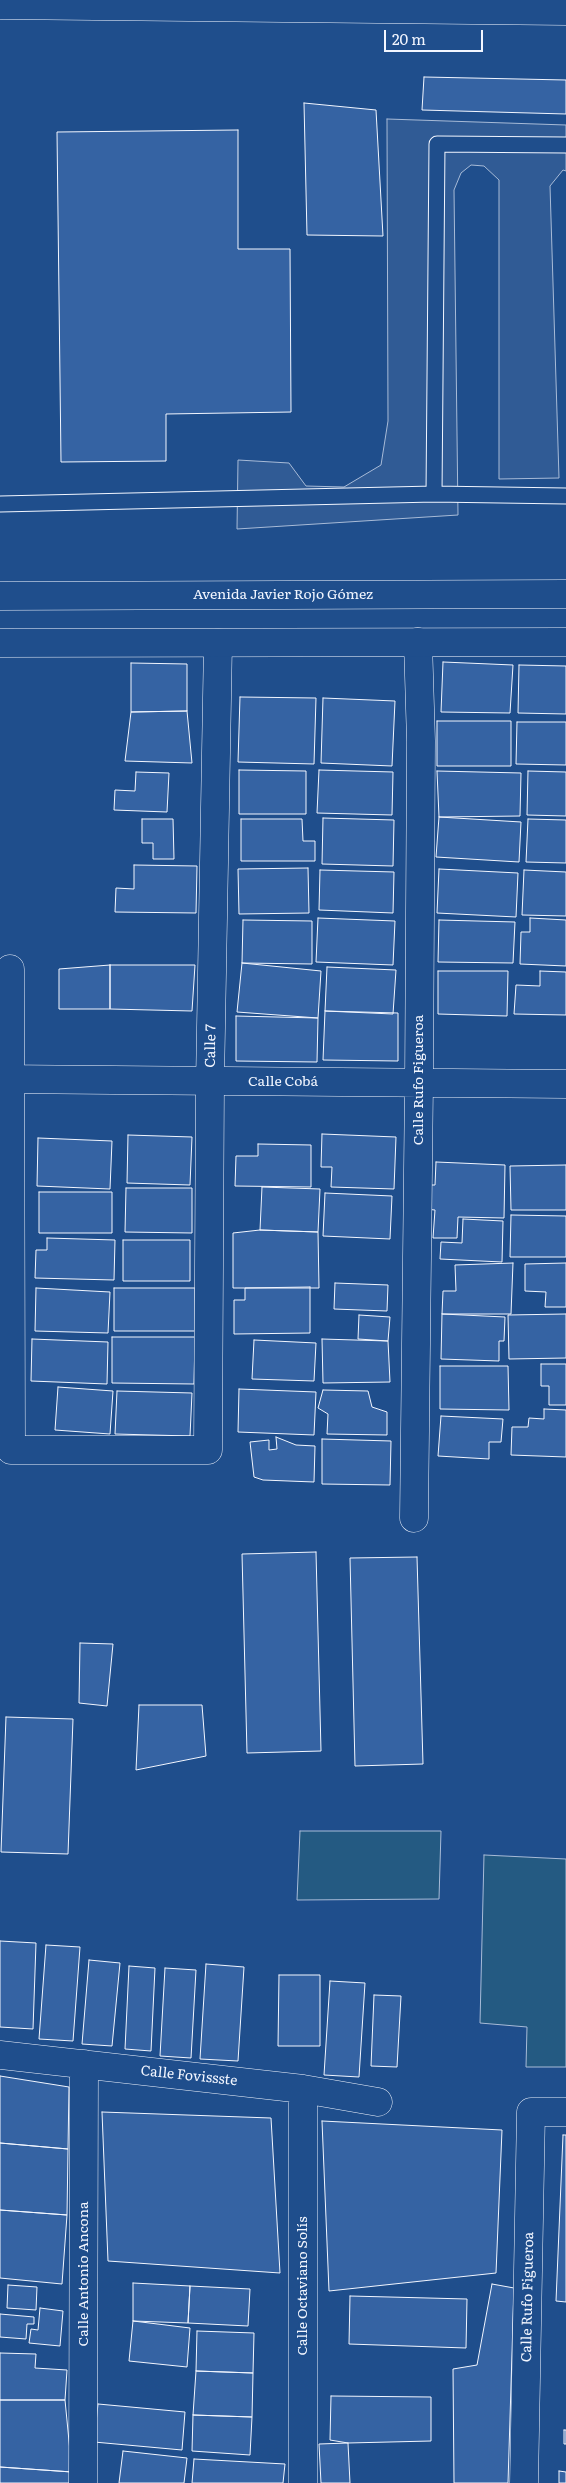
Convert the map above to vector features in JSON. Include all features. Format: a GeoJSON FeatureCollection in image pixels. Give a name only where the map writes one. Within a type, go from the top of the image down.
{"type":"FeatureCollection","features":[{"type":"Feature","properties":{"kind":"street"},"geometry":{"type":"LineString","coordinates":[[0,5],[212,4],[555,7]]}},
{"type":"Feature","properties":{"kind":"street","name":"Avenida Javier Rojo Gómez"},"geometry":{"type":"LineString","coordinates":[[0,596],[566,594]]}},
{"type":"Feature","properties":{"kind":"street","name":"Calle Rufo Figueroa"},"geometry":{"type":"LineString","coordinates":[[414,1518],[420,1083],[421,741],[418,642]]}},
{"type":"Feature","properties":{"kind":"street"},"geometry":{"type":"LineString","coordinates":[[0,643],[566,642]]}},
{"type":"Feature","properties":{"kind":"street","name":"Calle 7"},"geometry":{"type":"LineString","coordinates":[[5,1079],[11,1450],[208,1450],[210,1082],[218,643]]}},
{"type":"Feature","properties":{"kind":"street"},"geometry":{"type":"LineString","coordinates":[[5,1079],[10,968]]}},
{"type":"Feature","properties":{"kind":"street","name":"Calle Cobá"},"geometry":{"type":"LineString","coordinates":[[5,1079],[566,1084]]}},
{"type":"Feature","properties":{"kind":"street","name":"Calle Fovissste"},"geometry":{"type":"LineString","coordinates":[[0,2055],[303,2089],[378,2102]]}},
{"type":"Feature","properties":{"kind":"street","name":"Calle Antonio Ancona"},"geometry":{"type":"LineString","coordinates":[[83,2483],[84,2064]]}},
{"type":"Feature","properties":{"kind":"street","name":"Calle Octaviano Solís"},"geometry":{"type":"LineString","coordinates":[[303,2089],[303,2483]]}},
{"type":"Feature","properties":{"kind":"street","name":"Calle Rufo Figueroa"},"geometry":{"type":"LineString","coordinates":[[524,2483],[531,2112],[566,2112]]}},
{"type":"Feature","properties":{"kind":"lane"},"geometry":{"type":"LineString","coordinates":[[434,494],[437,144],[566,144]]}},
{"type":"Feature","properties":{"kind":"lane"},"geometry":{"type":"LineString","coordinates":[[0,504],[434,494],[566,496]]}},
{"type":"Feature","properties":{"kind":"shaded area"},"geometry":{"type":"Polygon","coordinates":[[[387,119],[566,125],[566,171],[563,170],[550,186],[559,478],[499,479],[499,180],[484,166],[471,165],[461,173],[454,190],[458,515],[237,529],[238,460],[289,463],[306,486],[344,487],[381,465],[388,421],[387,119]]]}},
{"type":"Feature","properties":{"kind":"shaded area"},"geometry":{"type":"Polygon","coordinates":[[[300,1831],[441,1831],[439,1899],[297,1900],[300,1831]]]}},
{"type":"Feature","properties":{"kind":"shaded area"},"geometry":{"type":"Polygon","coordinates":[[[484,1855],[566,1859],[566,2067],[526,2067],[527,2027],[480,2023],[484,1855]]]}},
{"type":"Feature","properties":{"kind":"building"},"geometry":{"type":"Polygon","coordinates":[[[424,77],[566,80],[566,114],[422,110],[424,77]]]}},
{"type":"Feature","properties":{"kind":"building"},"geometry":{"type":"Polygon","coordinates":[[[304,103],[376,110],[383,236],[307,235],[304,103]]]}},
{"type":"Feature","properties":{"kind":"building"},"geometry":{"type":"Polygon","coordinates":[[[238,130],[238,249],[290,249],[291,412],[166,414],[166,461],[61,462],[57,132],[238,130]]]}},
{"type":"Feature","properties":{"kind":"building"},"geometry":{"type":"Polygon","coordinates":[[[443,662],[513,665],[510,713],[441,712],[443,662]]]}},
{"type":"Feature","properties":{"kind":"building"},"geometry":{"type":"Polygon","coordinates":[[[131,663],[187,664],[187,711],[131,712],[131,663]]]}},
{"type":"Feature","properties":{"kind":"building"},"geometry":{"type":"Polygon","coordinates":[[[519,665],[566,666],[566,714],[518,713],[519,665]]]}},
{"type":"Feature","properties":{"kind":"building"},"geometry":{"type":"Polygon","coordinates":[[[240,697],[316,698],[314,764],[238,762],[240,697]]]}},
{"type":"Feature","properties":{"kind":"building"},"geometry":{"type":"Polygon","coordinates":[[[323,698],[395,701],[392,766],[321,763],[323,698]]]}},
{"type":"Feature","properties":{"kind":"building"},"geometry":{"type":"Polygon","coordinates":[[[187,711],[192,763],[125,761],[131,712],[187,711]]]}},
{"type":"Feature","properties":{"kind":"building"},"geometry":{"type":"Polygon","coordinates":[[[437,721],[511,721],[511,766],[437,766],[437,721]]]}},
{"type":"Feature","properties":{"kind":"building"},"geometry":{"type":"Polygon","coordinates":[[[517,722],[566,722],[566,765],[516,764],[517,722]]]}},
{"type":"Feature","properties":{"kind":"building"},"geometry":{"type":"Polygon","coordinates":[[[239,770],[306,771],[306,814],[239,814],[239,770]]]}},
{"type":"Feature","properties":{"kind":"building"},"geometry":{"type":"Polygon","coordinates":[[[319,770],[393,772],[392,815],[317,813],[319,770]]]}},
{"type":"Feature","properties":{"kind":"building"},"geometry":{"type":"Polygon","coordinates":[[[437,771],[521,773],[520,816],[439,817],[437,771]]]}},
{"type":"Feature","properties":{"kind":"building"},"geometry":{"type":"Polygon","coordinates":[[[528,771],[566,772],[566,816],[527,815],[528,771]]]}},
{"type":"Feature","properties":{"kind":"building"},"geometry":{"type":"Polygon","coordinates":[[[136,772],[169,773],[167,812],[114,810],[115,790],[135,791],[136,772]]]}},
{"type":"Feature","properties":{"kind":"building"},"geometry":{"type":"Polygon","coordinates":[[[439,817],[521,822],[519,862],[436,857],[439,817]]]}},
{"type":"Feature","properties":{"kind":"building"},"geometry":{"type":"Polygon","coordinates":[[[323,818],[394,820],[393,866],[322,864],[323,818]]]}},
{"type":"Feature","properties":{"kind":"building"},"geometry":{"type":"Polygon","coordinates":[[[142,819],[173,819],[174,859],[153,859],[153,843],[142,843],[142,819]]]}},
{"type":"Feature","properties":{"kind":"building"},"geometry":{"type":"Polygon","coordinates":[[[241,819],[302,819],[303,841],[315,841],[315,861],[241,861],[241,819]]]}},
{"type":"Feature","properties":{"kind":"building"},"geometry":{"type":"Polygon","coordinates":[[[528,819],[566,820],[566,863],[526,862],[528,819]]]}},
{"type":"Feature","properties":{"kind":"building"},"geometry":{"type":"Polygon","coordinates":[[[134,865],[197,866],[196,913],[115,912],[116,888],[134,889],[134,865]]]}},
{"type":"Feature","properties":{"kind":"building"},"geometry":{"type":"Polygon","coordinates":[[[308,868],[309,913],[239,914],[238,869],[308,868]]]}},
{"type":"Feature","properties":{"kind":"building"},"geometry":{"type":"Polygon","coordinates":[[[439,869],[518,873],[516,917],[437,913],[439,869]]]}},
{"type":"Feature","properties":{"kind":"building"},"geometry":{"type":"Polygon","coordinates":[[[320,870],[394,872],[393,913],[319,910],[320,870]]]}},
{"type":"Feature","properties":{"kind":"building"},"geometry":{"type":"Polygon","coordinates":[[[524,870],[566,872],[566,916],[522,915],[524,870]]]}},
{"type":"Feature","properties":{"kind":"building"},"geometry":{"type":"Polygon","coordinates":[[[318,918],[395,921],[393,965],[316,962],[318,918]]]}},
{"type":"Feature","properties":{"kind":"building"},"geometry":{"type":"Polygon","coordinates":[[[530,918],[566,920],[566,966],[520,964],[521,932],[530,932],[530,918]]]}},
{"type":"Feature","properties":{"kind":"building"},"geometry":{"type":"Polygon","coordinates":[[[243,920],[312,921],[312,964],[242,963],[243,920]]]}},
{"type":"Feature","properties":{"kind":"building"},"geometry":{"type":"Polygon","coordinates":[[[439,920],[515,922],[513,963],[438,962],[439,920]]]}},
{"type":"Feature","properties":{"kind":"building"},"geometry":{"type":"Polygon","coordinates":[[[242,963],[321,971],[318,1018],[237,1012],[242,963]]]}},
{"type":"Feature","properties":{"kind":"building"},"geometry":{"type":"Polygon","coordinates":[[[110,965],[110,1009],[59,1009],[59,969],[110,965]]]}},
{"type":"Feature","properties":{"kind":"building"},"geometry":{"type":"Polygon","coordinates":[[[110,965],[195,965],[192,1011],[110,1009],[110,965]]]}},
{"type":"Feature","properties":{"kind":"building"},"geometry":{"type":"Polygon","coordinates":[[[327,967],[396,970],[393,1014],[325,1011],[327,967]]]}},
{"type":"Feature","properties":{"kind":"building"},"geometry":{"type":"Polygon","coordinates":[[[438,971],[508,971],[507,1016],[438,1014],[438,971]]]}},
{"type":"Feature","properties":{"kind":"building"},"geometry":{"type":"Polygon","coordinates":[[[540,971],[566,972],[566,1015],[514,1014],[516,985],[540,986],[540,971]]]}},
{"type":"Feature","properties":{"kind":"building"},"geometry":{"type":"Polygon","coordinates":[[[325,1011],[398,1013],[398,1061],[323,1060],[325,1011]]]}},
{"type":"Feature","properties":{"kind":"building"},"geometry":{"type":"Polygon","coordinates":[[[236,1016],[318,1018],[317,1062],[236,1061],[236,1016]]]}},
{"type":"Feature","properties":{"kind":"building"},"geometry":{"type":"Polygon","coordinates":[[[322,1134],[396,1137],[394,1189],[331,1187],[332,1167],[321,1167],[322,1134]]]}},
{"type":"Feature","properties":{"kind":"building"},"geometry":{"type":"Polygon","coordinates":[[[128,1135],[192,1137],[190,1185],[127,1183],[128,1135]]]}},
{"type":"Feature","properties":{"kind":"building"},"geometry":{"type":"Polygon","coordinates":[[[38,1138],[112,1141],[110,1189],[37,1186],[38,1138]]]}},
{"type":"Feature","properties":{"kind":"building"},"geometry":{"type":"Polygon","coordinates":[[[258,1144],[311,1145],[311,1187],[235,1186],[236,1156],[258,1156],[258,1144]]]}},
{"type":"Feature","properties":{"kind":"building"},"geometry":{"type":"Polygon","coordinates":[[[436,1162],[505,1165],[504,1218],[458,1217],[457,1238],[433,1238],[435,1210],[425,1209],[426,1185],[435,1185],[436,1162]]]}},
{"type":"Feature","properties":{"kind":"building"},"geometry":{"type":"Polygon","coordinates":[[[566,1165],[566,1210],[511,1210],[510,1166],[566,1165]]]}},
{"type":"Feature","properties":{"kind":"building"},"geometry":{"type":"Polygon","coordinates":[[[262,1187],[320,1189],[318,1232],[260,1230],[262,1187]]]}},
{"type":"Feature","properties":{"kind":"building"},"geometry":{"type":"Polygon","coordinates":[[[126,1188],[192,1188],[192,1233],[125,1232],[126,1188]]]}},
{"type":"Feature","properties":{"kind":"building"},"geometry":{"type":"Polygon","coordinates":[[[39,1192],[112,1192],[112,1233],[39,1233],[39,1192]]]}},
{"type":"Feature","properties":{"kind":"building"},"geometry":{"type":"Polygon","coordinates":[[[325,1193],[392,1196],[390,1239],[323,1236],[325,1193]]]}},
{"type":"Feature","properties":{"kind":"building"},"geometry":{"type":"Polygon","coordinates":[[[511,1215],[566,1216],[566,1257],[510,1257],[511,1215]]]}},
{"type":"Feature","properties":{"kind":"building"},"geometry":{"type":"Polygon","coordinates":[[[463,1219],[503,1221],[502,1262],[440,1259],[441,1242],[462,1243],[463,1219]]]}},
{"type":"Feature","properties":{"kind":"building"},"geometry":{"type":"Polygon","coordinates":[[[260,1230],[318,1232],[319,1288],[233,1288],[233,1233],[260,1230]]]}},
{"type":"Feature","properties":{"kind":"building"},"geometry":{"type":"Polygon","coordinates":[[[47,1238],[115,1240],[114,1280],[35,1278],[36,1250],[47,1250],[47,1238]]]}},
{"type":"Feature","properties":{"kind":"building"},"geometry":{"type":"Polygon","coordinates":[[[123,1240],[190,1240],[190,1281],[123,1281],[123,1240]]]}},
{"type":"Feature","properties":{"kind":"building"},"geometry":{"type":"Polygon","coordinates":[[[513,1263],[511,1314],[442,1314],[443,1291],[456,1291],[455,1265],[513,1263]]]}},
{"type":"Feature","properties":{"kind":"building"},"geometry":{"type":"Polygon","coordinates":[[[566,1263],[566,1307],[545,1307],[546,1292],[525,1291],[525,1264],[566,1263]]]}},
{"type":"Feature","properties":{"kind":"building"},"geometry":{"type":"Polygon","coordinates":[[[335,1283],[388,1285],[387,1311],[334,1309],[335,1283]]]}},
{"type":"Feature","properties":{"kind":"building"},"geometry":{"type":"Polygon","coordinates":[[[310,1287],[310,1333],[234,1334],[234,1300],[245,1300],[245,1288],[310,1287]]]}},
{"type":"Feature","properties":{"kind":"building"},"geometry":{"type":"Polygon","coordinates":[[[36,1288],[110,1292],[108,1333],[35,1331],[36,1288]]]}},
{"type":"Feature","properties":{"kind":"building"},"geometry":{"type":"Polygon","coordinates":[[[114,1288],[195,1288],[195,1331],[114,1331],[114,1288]]]}},
{"type":"Feature","properties":{"kind":"building"},"geometry":{"type":"Polygon","coordinates":[[[442,1314],[505,1317],[504,1341],[499,1341],[499,1361],[441,1359],[442,1314]]]}},
{"type":"Feature","properties":{"kind":"building"},"geometry":{"type":"Polygon","coordinates":[[[566,1314],[566,1358],[509,1359],[508,1315],[566,1314]]]}},
{"type":"Feature","properties":{"kind":"building"},"geometry":{"type":"Polygon","coordinates":[[[359,1315],[390,1317],[388,1341],[358,1339],[359,1315]]]}},
{"type":"Feature","properties":{"kind":"building"},"geometry":{"type":"Polygon","coordinates":[[[112,1337],[195,1337],[194,1384],[112,1383],[112,1337]]]}},
{"type":"Feature","properties":{"kind":"building"},"geometry":{"type":"Polygon","coordinates":[[[32,1339],[108,1342],[107,1384],[31,1381],[32,1339]]]}},
{"type":"Feature","properties":{"kind":"building"},"geometry":{"type":"Polygon","coordinates":[[[322,1339],[388,1341],[390,1382],[323,1383],[322,1339]]]}},
{"type":"Feature","properties":{"kind":"building"},"geometry":{"type":"Polygon","coordinates":[[[254,1340],[316,1343],[314,1381],[252,1379],[254,1340]]]}},
{"type":"Feature","properties":{"kind":"building"},"geometry":{"type":"Polygon","coordinates":[[[541,1364],[566,1364],[566,1405],[549,1405],[549,1386],[541,1386],[541,1364]]]}},
{"type":"Feature","properties":{"kind":"building"},"geometry":{"type":"Polygon","coordinates":[[[440,1366],[508,1366],[509,1410],[440,1409],[440,1366]]]}},
{"type":"Feature","properties":{"kind":"building"},"geometry":{"type":"Polygon","coordinates":[[[58,1387],[113,1391],[110,1434],[55,1430],[58,1387]]]}},
{"type":"Feature","properties":{"kind":"building"},"geometry":{"type":"Polygon","coordinates":[[[239,1389],[316,1392],[314,1435],[238,1432],[239,1389]]]}},
{"type":"Feature","properties":{"kind":"building"},"geometry":{"type":"Polygon","coordinates":[[[323,1390],[368,1391],[372,1407],[387,1412],[387,1435],[327,1434],[328,1414],[318,1408],[323,1390]]]}},
{"type":"Feature","properties":{"kind":"building"},"geometry":{"type":"Polygon","coordinates":[[[117,1391],[192,1393],[190,1436],[115,1434],[117,1391]]]}},
{"type":"Feature","properties":{"kind":"building"},"geometry":{"type":"Polygon","coordinates":[[[544,1409],[566,1410],[566,1457],[511,1455],[512,1427],[528,1427],[529,1418],[544,1419],[544,1409]]]}},
{"type":"Feature","properties":{"kind":"building"},"geometry":{"type":"Polygon","coordinates":[[[441,1416],[503,1419],[501,1442],[489,1442],[489,1459],[438,1456],[441,1416]]]}},
{"type":"Feature","properties":{"kind":"building"},"geometry":{"type":"Polygon","coordinates":[[[276,1437],[296,1445],[315,1446],[314,1482],[263,1480],[254,1477],[250,1442],[269,1440],[269,1450],[277,1449],[276,1437]]]}},
{"type":"Feature","properties":{"kind":"building"},"geometry":{"type":"Polygon","coordinates":[[[322,1439],[391,1441],[390,1485],[322,1484],[322,1439]]]}},
{"type":"Feature","properties":{"kind":"building"},"geometry":{"type":"Polygon","coordinates":[[[316,1552],[321,1751],[247,1753],[242,1554],[316,1552]]]}},
{"type":"Feature","properties":{"kind":"building"},"geometry":{"type":"Polygon","coordinates":[[[417,1557],[423,1764],[355,1766],[350,1558],[417,1557]]]}},
{"type":"Feature","properties":{"kind":"building"},"geometry":{"type":"Polygon","coordinates":[[[80,1643],[113,1644],[107,1706],[79,1703],[80,1643]]]}},
{"type":"Feature","properties":{"kind":"building"},"geometry":{"type":"Polygon","coordinates":[[[139,1705],[202,1705],[206,1756],[136,1770],[139,1705]]]}},
{"type":"Feature","properties":{"kind":"building"},"geometry":{"type":"Polygon","coordinates":[[[6,1717],[73,1719],[68,1854],[1,1852],[6,1717]]]}},
{"type":"Feature","properties":{"kind":"building"},"geometry":{"type":"Polygon","coordinates":[[[0,1941],[36,1943],[33,2029],[0,2027],[0,1941]]]}},
{"type":"Feature","properties":{"kind":"building"},"geometry":{"type":"Polygon","coordinates":[[[46,1945],[80,1947],[73,2041],[39,2039],[46,1945]]]}},
{"type":"Feature","properties":{"kind":"building"},"geometry":{"type":"Polygon","coordinates":[[[89,1960],[120,1963],[112,2046],[82,2044],[89,1960]]]}},
{"type":"Feature","properties":{"kind":"building"},"geometry":{"type":"Polygon","coordinates":[[[206,1964],[244,1967],[238,2061],[200,2059],[206,1964]]]}},
{"type":"Feature","properties":{"kind":"building"},"geometry":{"type":"Polygon","coordinates":[[[129,1966],[155,1968],[151,2051],[125,2049],[129,1966]]]}},
{"type":"Feature","properties":{"kind":"building"},"geometry":{"type":"Polygon","coordinates":[[[165,1968],[196,1970],[191,2058],[160,2056],[165,1968]]]}},
{"type":"Feature","properties":{"kind":"building"},"geometry":{"type":"Polygon","coordinates":[[[279,1975],[320,1975],[320,2046],[278,2046],[279,1975]]]}},
{"type":"Feature","properties":{"kind":"building"},"geometry":{"type":"Polygon","coordinates":[[[330,1981],[365,1983],[359,2077],[324,2075],[330,1981]]]}},
{"type":"Feature","properties":{"kind":"building"},"geometry":{"type":"Polygon","coordinates":[[[374,1995],[401,1996],[397,2067],[371,2066],[374,1995]]]}},
{"type":"Feature","properties":{"kind":"building"},"geometry":{"type":"Polygon","coordinates":[[[0,2076],[69,2087],[68,2149],[0,2143],[0,2076]]]}},
{"type":"Feature","properties":{"kind":"building"},"geometry":{"type":"Polygon","coordinates":[[[102,2112],[271,2118],[280,2273],[108,2261],[102,2112]]]}},
{"type":"Feature","properties":{"kind":"building"},"geometry":{"type":"Polygon","coordinates":[[[322,2121],[502,2130],[496,2273],[329,2291],[322,2121]]]}},
{"type":"Feature","properties":{"kind":"building"},"geometry":{"type":"Polygon","coordinates":[[[563,2135],[566,2135],[566,2302],[556,2301],[563,2135]]]}},
{"type":"Feature","properties":{"kind":"building"},"geometry":{"type":"Polygon","coordinates":[[[0,2143],[68,2149],[67,2215],[0,2210],[0,2143]]]}},
{"type":"Feature","properties":{"kind":"building"},"geometry":{"type":"Polygon","coordinates":[[[0,2210],[67,2215],[62,2284],[0,2278],[0,2210]]]}},
{"type":"Feature","properties":{"kind":"building"},"geometry":{"type":"Polygon","coordinates":[[[133,2283],[190,2286],[188,2323],[133,2321],[133,2283]]]}},
{"type":"Feature","properties":{"kind":"building"},"geometry":{"type":"Polygon","coordinates":[[[492,2284],[514,2288],[508,2483],[454,2483],[453,2369],[477,2365],[492,2284]]]}},
{"type":"Feature","properties":{"kind":"building"},"geometry":{"type":"Polygon","coordinates":[[[8,2285],[37,2287],[36,2310],[7,2308],[8,2285]]]}},
{"type":"Feature","properties":{"kind":"building"},"geometry":{"type":"Polygon","coordinates":[[[190,2286],[250,2289],[248,2326],[188,2323],[190,2286]]]}},
{"type":"Feature","properties":{"kind":"building"},"geometry":{"type":"Polygon","coordinates":[[[350,2296],[467,2299],[466,2348],[349,2344],[350,2296]]]}},
{"type":"Feature","properties":{"kind":"building"},"geometry":{"type":"Polygon","coordinates":[[[40,2308],[63,2311],[60,2346],[29,2343],[31,2329],[38,2330],[40,2308]]]}},
{"type":"Feature","properties":{"kind":"building"},"geometry":{"type":"Polygon","coordinates":[[[0,2314],[34,2317],[34,2324],[27,2324],[26,2339],[0,2337],[0,2314]]]}},
{"type":"Feature","properties":{"kind":"building"},"geometry":{"type":"Polygon","coordinates":[[[133,2321],[190,2328],[187,2367],[129,2361],[133,2321]]]}},
{"type":"Feature","properties":{"kind":"building"},"geometry":{"type":"Polygon","coordinates":[[[197,2331],[254,2333],[253,2373],[196,2371],[197,2331]]]}},
{"type":"Feature","properties":{"kind":"building"},"geometry":{"type":"Polygon","coordinates":[[[0,2353],[36,2354],[35,2368],[67,2370],[65,2400],[0,2400],[0,2353]]]}},
{"type":"Feature","properties":{"kind":"building"},"geometry":{"type":"Polygon","coordinates":[[[196,2371],[253,2373],[252,2417],[193,2415],[196,2371]]]}},
{"type":"Feature","properties":{"kind":"building"},"geometry":{"type":"Polygon","coordinates":[[[331,2396],[431,2397],[431,2441],[348,2443],[330,2440],[331,2396]]]}},
{"type":"Feature","properties":{"kind":"building"},"geometry":{"type":"Polygon","coordinates":[[[0,2400],[65,2400],[72,2472],[0,2467],[0,2400]]]}},
{"type":"Feature","properties":{"kind":"building"},"geometry":{"type":"Polygon","coordinates":[[[98,2404],[185,2412],[182,2450],[94,2442],[98,2404]]]}},
{"type":"Feature","properties":{"kind":"building"},"geometry":{"type":"Polygon","coordinates":[[[193,2415],[252,2417],[250,2455],[192,2451],[193,2415]]]}},
{"type":"Feature","properties":{"kind":"building"},"geometry":{"type":"Polygon","coordinates":[[[564,2430],[566,2430],[566,2444],[564,2444],[564,2430]]]}},
{"type":"Feature","properties":{"kind":"building"},"geometry":{"type":"Polygon","coordinates":[[[348,2443],[350,2483],[321,2483],[319,2444],[348,2443]]]}},
{"type":"Feature","properties":{"kind":"building"},"geometry":{"type":"Polygon","coordinates":[[[123,2451],[187,2458],[184,2483],[119,2483],[123,2451]]]}},
{"type":"Feature","properties":{"kind":"building"},"geometry":{"type":"Polygon","coordinates":[[[194,2459],[285,2464],[283,2483],[192,2483],[194,2459]]]}},
{"type":"Feature","properties":{"kind":"building"},"geometry":{"type":"Polygon","coordinates":[[[0,2467],[72,2472],[71,2483],[0,2483],[0,2467]]]}},
{"type":"Feature","properties":{"kind":"building"},"geometry":{"type":"Polygon","coordinates":[[[559,2471],[566,2472],[566,2483],[559,2483],[559,2471]]]}}]}
